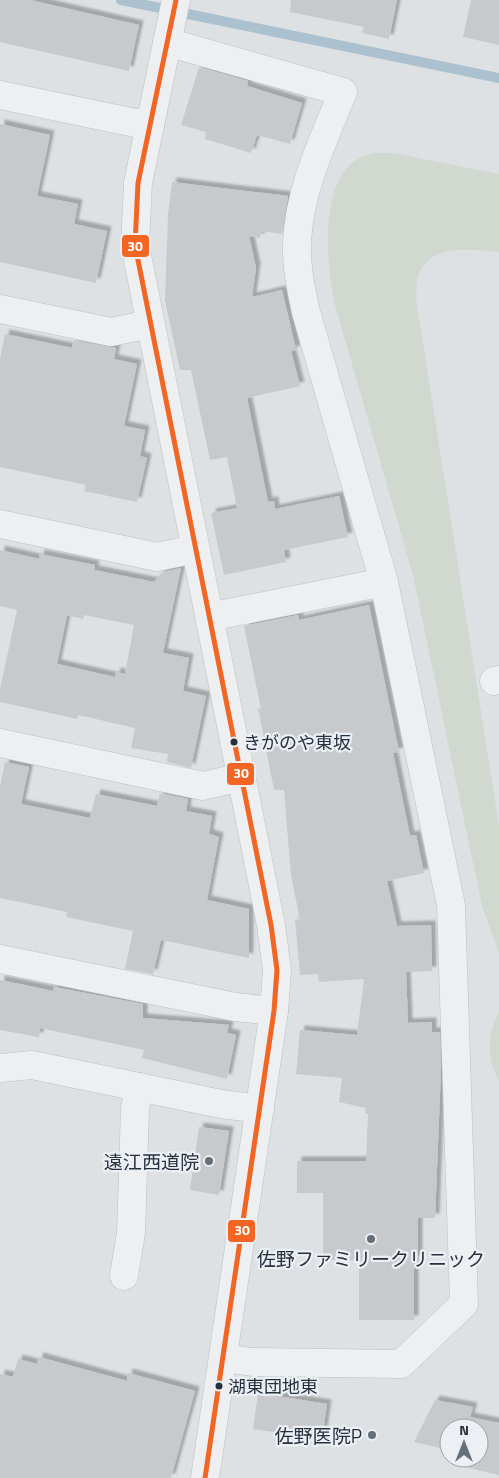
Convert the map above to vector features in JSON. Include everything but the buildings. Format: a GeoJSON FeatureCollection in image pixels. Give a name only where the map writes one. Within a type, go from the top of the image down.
{"type":"FeatureCollection","features":[{"type":"Feature","properties":{"kind":"street"},"geometry":{"type":"LineString","coordinates":[[176,0],[138,184],[135,225],[138,266],[275,948],[277,970],[274,1011],[205,1478]]}},
{"type":"Feature","properties":{"kind":"street"},"geometry":{"type":"LineString","coordinates":[[167,42],[343,92],[309,176],[300,210],[296,244],[299,278],[306,312],[384,582],[451,905],[464,1304],[401,1364],[252,1362],[223,1358]]}},
{"type":"Feature","properties":{"kind":"street"},"geometry":{"type":"LineString","coordinates":[[0,95],[150,126]]}},
{"type":"Feature","properties":{"kind":"street"},"geometry":{"type":"LineString","coordinates":[[0,309],[111,332],[150,324]]}},
{"type":"Feature","properties":{"kind":"street"},"geometry":{"type":"LineString","coordinates":[[0,524],[156,557],[195,549]]}},
{"type":"Feature","properties":{"kind":"street"},"geometry":{"type":"LineString","coordinates":[[209,617],[384,582]]}},
{"type":"Feature","properties":{"kind":"street"},"geometry":{"type":"LineString","coordinates":[[0,744],[203,786],[241,777]]}},
{"type":"Feature","properties":{"kind":"street"},"geometry":{"type":"LineString","coordinates":[[0,958],[236,1007],[274,1011]]}},
{"type":"Feature","properties":{"kind":"street"},"geometry":{"type":"LineString","coordinates":[[0,1068],[32,1065],[221,1104],[260,1109]]}},
{"type":"Feature","properties":{"kind":"street"},"geometry":{"type":"LineString","coordinates":[[124,1276],[130,1233],[135,1108],[140,1087]]}},
{"type":"Feature","properties":{"kind":"shaded area"},"geometry":{"type":"Polygon","coordinates":[[[394,153],[499,174],[499,252],[455,250],[435,256],[426,262],[419,274],[416,298],[499,826],[499,953],[482,906],[413,575],[335,305],[329,266],[329,219],[333,196],[341,177],[353,162],[371,154],[394,153]]]}},
{"type":"Feature","properties":{"kind":"shaded area"},"geometry":{"type":"Polygon","coordinates":[[[499,1012],[499,1081],[490,1055],[490,1038],[499,1012]]]}},
{"type":"Feature","properties":{"kind":"waterway"},"geometry":{"type":"LineString","coordinates":[[121,0],[160,8]]}},
{"type":"Feature","properties":{"kind":"waterway"},"geometry":{"type":"LineString","coordinates":[[188,14],[499,78]]}},
{"type":"Feature","properties":{"kind":"transit line","name":"30"},"geometry":{"type":"LineString","coordinates":[[176,0],[138,183],[135,245],[271,925],[277,970],[274,1011],[205,1478]]}},
{"type":"Feature","properties":{"kind":"place","name":"きがのや東坂"},"geometry":{"type":"Point","coordinates":[234,742]}},
{"type":"Feature","properties":{"kind":"place","name":"遠江西道院"},"geometry":{"type":"Point","coordinates":[209,1161]}},
{"type":"Feature","properties":{"kind":"place","name":"佐野ファミリークリニック"},"geometry":{"type":"Point","coordinates":[371,1239]}},
{"type":"Feature","properties":{"kind":"place","name":"湖東団地東"},"geometry":{"type":"Point","coordinates":[219,1386]}},
{"type":"Feature","properties":{"kind":"place","name":"佐野医院P"},"geometry":{"type":"Point","coordinates":[372,1435]}}]}
